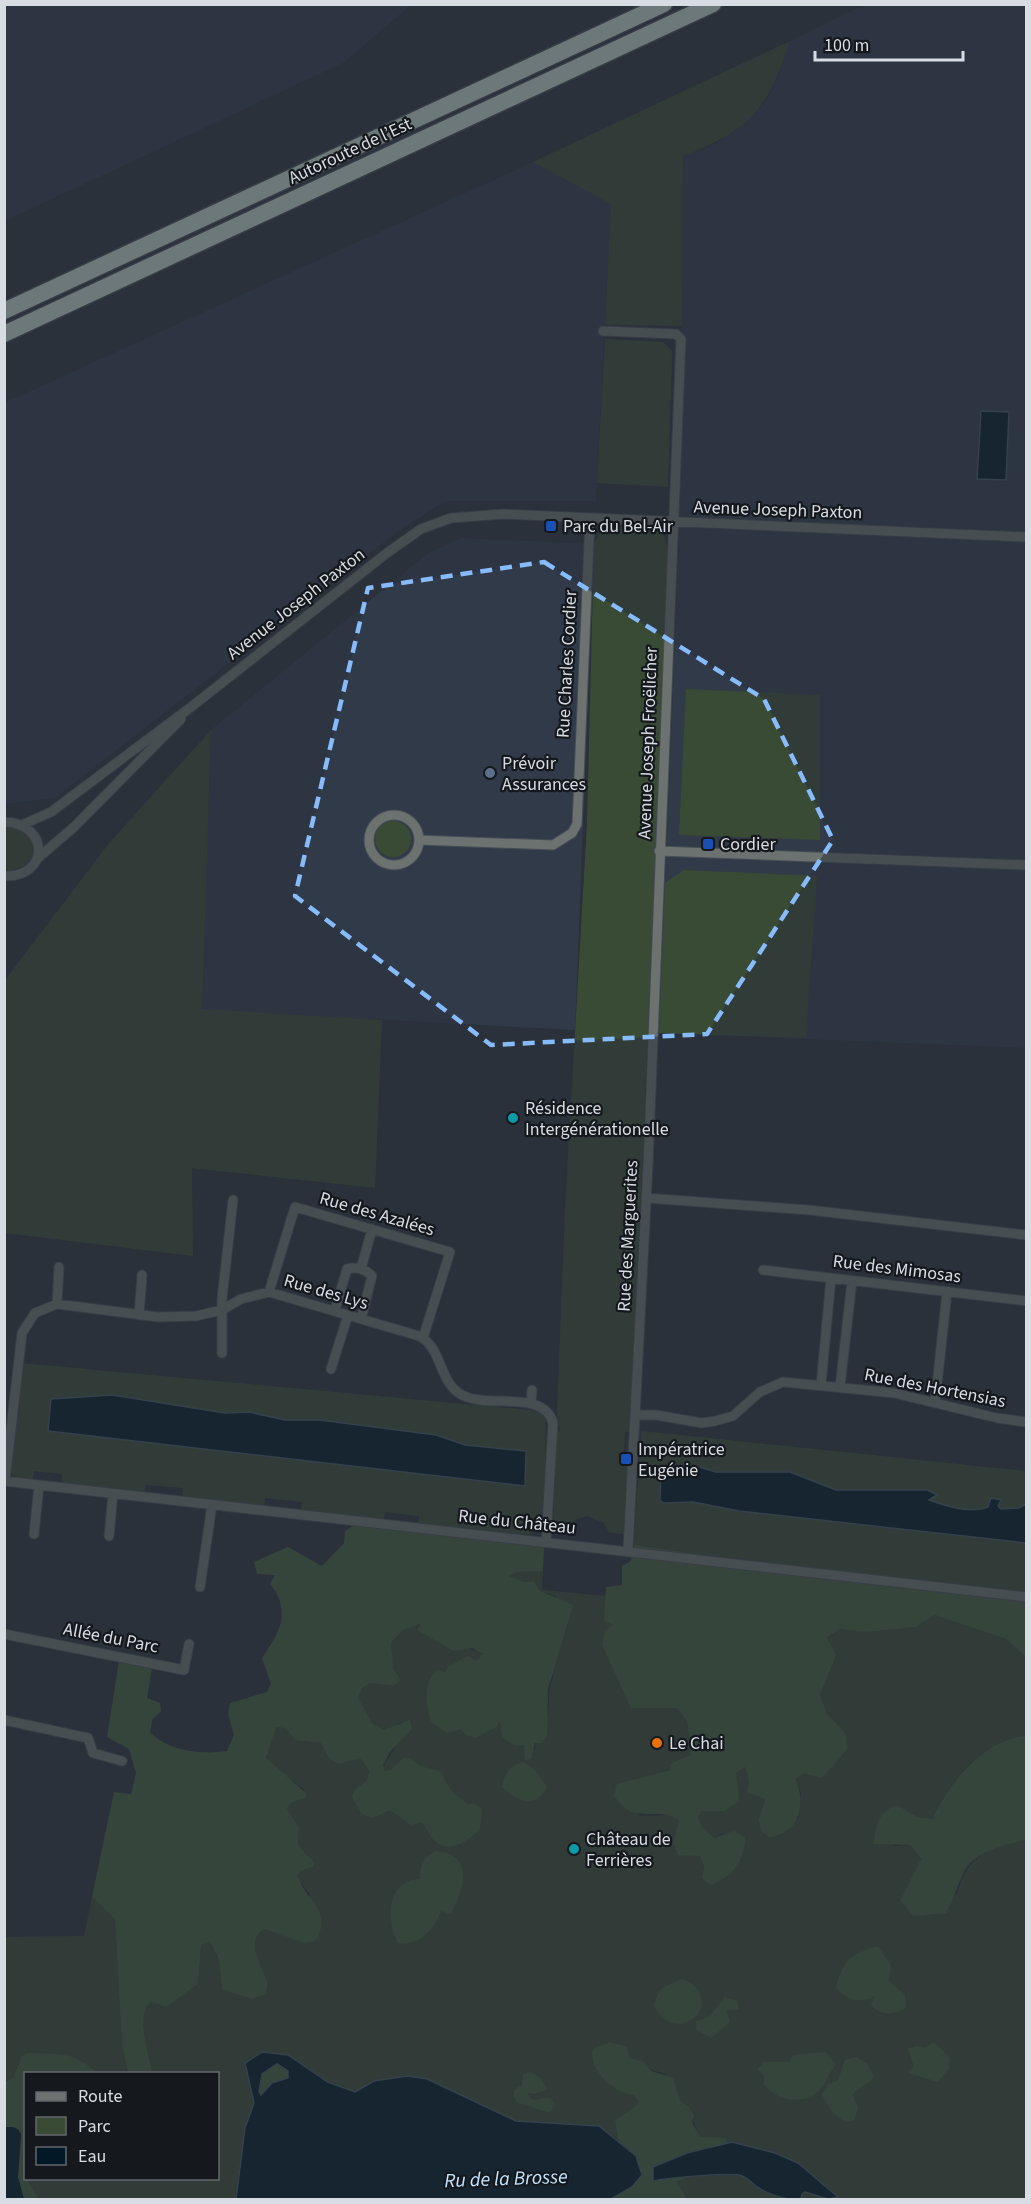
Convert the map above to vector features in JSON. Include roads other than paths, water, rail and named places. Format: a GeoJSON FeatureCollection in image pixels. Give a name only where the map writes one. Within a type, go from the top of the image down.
{"type":"FeatureCollection","features":[{"type":"Feature","properties":{"kind":"highway","name":"Autoroute de l’Est"},"geometry":{"type":"LineString","coordinates":[[4,311],[664,4]]}},
{"type":"Feature","properties":{"kind":"highway","name":"Autoroute de l’Est"},"geometry":{"type":"LineString","coordinates":[[4,334],[713,4]]}},
{"type":"Feature","properties":{"kind":"street","name":"Avenue Joseph Froëlicher"},"geometry":{"type":"LineString","coordinates":[[603,331],[676,334],[681,339],[659,851],[1026,865]]}},
{"type":"Feature","properties":{"kind":"street","name":"Avenue Joseph Paxton"},"geometry":{"type":"LineString","coordinates":[[4,822],[24,824],[51,812],[195,704],[387,553],[421,529],[451,518],[488,514],[1026,537]]}},
{"type":"Feature","properties":{"kind":"street","name":"Rue Charles Cordier"},"geometry":{"type":"LineString","coordinates":[[419,840],[554,845],[572,833],[576,824],[590,518]]}},
{"type":"Feature","properties":{"kind":"street","name":"Avenue Joseph Paxton"},"geometry":{"type":"LineString","coordinates":[[4,876],[28,870],[39,857],[74,827],[195,704]]}},
{"type":"Feature","properties":{"kind":"street"},"geometry":{"type":"LineString","coordinates":[[390,815],[399,815],[413,824],[419,840],[413,856],[399,864],[391,865],[376,858],[369,839],[375,823],[390,815]]}},
{"type":"Feature","properties":{"kind":"street"},"geometry":{"type":"LineString","coordinates":[[24,824],[37,841],[39,857]]}},
{"type":"Feature","properties":{"kind":"street","name":"Rue des Marguerites"},"geometry":{"type":"LineString","coordinates":[[628,1550],[646,1198],[659,851]]}},
{"type":"Feature","properties":{"kind":"street"},"geometry":{"type":"LineString","coordinates":[[646,1198],[808,1209],[1026,1235]]}},
{"type":"Feature","properties":{"kind":"street"},"geometry":{"type":"LineString","coordinates":[[222,1353],[222,1310],[233,1200]]}},
{"type":"Feature","properties":{"kind":"street","name":"Rue des Azalées"},"geometry":{"type":"LineString","coordinates":[[268,1292],[295,1207],[450,1252],[423,1338]]}},
{"type":"Feature","properties":{"kind":"street"},"geometry":{"type":"LineString","coordinates":[[361,1269],[372,1229]]}},
{"type":"Feature","properties":{"kind":"street"},"geometry":{"type":"LineString","coordinates":[[5,1481],[22,1333],[35,1313],[57,1305],[59,1267]]}},
{"type":"Feature","properties":{"kind":"street"},"geometry":{"type":"LineString","coordinates":[[335,1310],[347,1269],[361,1269],[372,1276],[361,1318]]}},
{"type":"Feature","properties":{"kind":"street","name":"Rue des Mimosas"},"geometry":{"type":"LineString","coordinates":[[763,1270],[1026,1301]]}},
{"type":"Feature","properties":{"kind":"street"},"geometry":{"type":"LineString","coordinates":[[139,1315],[142,1275]]}},
{"type":"Feature","properties":{"kind":"street"},"geometry":{"type":"LineString","coordinates":[[821,1385],[831,1278]]}},
{"type":"Feature","properties":{"kind":"street"},"geometry":{"type":"LineString","coordinates":[[840,1387],[852,1281]]}},
{"type":"Feature","properties":{"kind":"street","name":"Rue des Lys"},"geometry":{"type":"LineString","coordinates":[[57,1305],[158,1317],[196,1316],[222,1310],[241,1299],[268,1292],[335,1310],[423,1338]]}},
{"type":"Feature","properties":{"kind":"street"},"geometry":{"type":"LineString","coordinates":[[935,1403],[947,1292]]}},
{"type":"Feature","properties":{"kind":"street"},"geometry":{"type":"LineString","coordinates":[[331,1369],[348,1315]]}},
{"type":"Feature","properties":{"kind":"street"},"geometry":{"type":"LineString","coordinates":[[423,1338],[434,1349],[450,1384],[461,1394],[490,1402],[531,1402],[548,1412],[553,1424],[546,1542]]}},
{"type":"Feature","properties":{"kind":"street","name":"Rue des Hortensias"},"geometry":{"type":"LineString","coordinates":[[635,1415],[656,1414],[702,1423],[715,1421],[733,1416],[770,1386],[783,1382],[894,1393],[1026,1422]]}},
{"type":"Feature","properties":{"kind":"street"},"geometry":{"type":"LineString","coordinates":[[531,1402],[532,1390]]}},
{"type":"Feature","properties":{"kind":"street","name":"Rue du Château"},"geometry":{"type":"LineString","coordinates":[[5,1481],[1026,1597]]}},
{"type":"Feature","properties":{"kind":"street"},"geometry":{"type":"LineString","coordinates":[[34,1534],[39,1485]]}},
{"type":"Feature","properties":{"kind":"street"},"geometry":{"type":"LineString","coordinates":[[109,1536],[113,1494]]}},
{"type":"Feature","properties":{"kind":"street"},"geometry":{"type":"LineString","coordinates":[[200,1587],[212,1505]]}},
{"type":"Feature","properties":{"kind":"street","name":"Allée du Parc"},"geometry":{"type":"LineString","coordinates":[[4,1634],[184,1670],[189,1644]]}},
{"type":"Feature","properties":{"kind":"street"},"geometry":{"type":"LineString","coordinates":[[4,1720],[88,1738],[93,1753],[122,1761]]}},
{"type":"Feature","properties":{"kind":"water"},"geometry":{"type":"Polygon","coordinates":[[[981,411],[1009,412],[1006,480],[977,479],[981,411]]]}},
{"type":"Feature","properties":{"kind":"water"},"geometry":{"type":"Polygon","coordinates":[[[112,1395],[225,1413],[249,1412],[285,1420],[320,1420],[436,1435],[465,1445],[526,1451],[525,1486],[48,1431],[51,1399],[112,1395]]]}},
{"type":"Feature","properties":{"kind":"water"},"geometry":{"type":"Polygon","coordinates":[[[669,1465],[696,1466],[716,1472],[790,1472],[836,1490],[928,1490],[937,1495],[929,1500],[950,1507],[974,1510],[988,1507],[991,1498],[1001,1500],[998,1506],[1001,1509],[1019,1508],[1026,1504],[1026,1543],[739,1511],[693,1502],[663,1503],[660,1500],[661,1471],[669,1465]]]}},
{"type":"Feature","properties":{"kind":"water"},"geometry":{"type":"Polygon","coordinates":[[[262,2052],[288,2055],[328,2082],[355,2092],[374,2081],[407,2076],[427,2079],[516,2121],[599,2126],[636,2156],[642,2175],[632,2187],[611,2199],[236,2199],[245,2128],[254,2103],[245,2063],[262,2052]],[[277,2064],[262,2074],[259,2092],[261,2095],[272,2083],[288,2078],[288,2071],[277,2064]]]}},
{"type":"Feature","properties":{"kind":"water"},"geometry":{"type":"Polygon","coordinates":[[[732,2142],[775,2153],[798,2163],[838,2197],[828,2199],[805,2192],[801,2199],[778,2197],[757,2187],[744,2177],[736,2175],[653,2181],[653,2167],[687,2153],[732,2142]]]}},
{"type":"Feature","properties":{"kind":"waterway","name":"Ru de la Brosse"},"geometry":{"type":"LineString","coordinates":[[4,2136],[12,2136],[9,2178],[15,2200]]}},
{"type":"Feature","properties":{"kind":"place","name":"Parc du Bel-Air"},"geometry":{"type":"Point","coordinates":[551,526]}},
{"type":"Feature","properties":{"kind":"place","name":"Prévoir Assurances"},"geometry":{"type":"Point","coordinates":[490,773]}},
{"type":"Feature","properties":{"kind":"place","name":"Cordier"},"geometry":{"type":"Point","coordinates":[708,844]}},
{"type":"Feature","properties":{"kind":"place","name":"Résidence Intergénérationelle"},"geometry":{"type":"Point","coordinates":[513,1118]}},
{"type":"Feature","properties":{"kind":"place","name":"Impératrice Eugénie"},"geometry":{"type":"Point","coordinates":[626,1459]}},
{"type":"Feature","properties":{"kind":"place","name":"Le Chai"},"geometry":{"type":"Point","coordinates":[657,1743]}},
{"type":"Feature","properties":{"kind":"place","name":"Château de Ferrières"},"geometry":{"type":"Point","coordinates":[574,1849]}}]}
